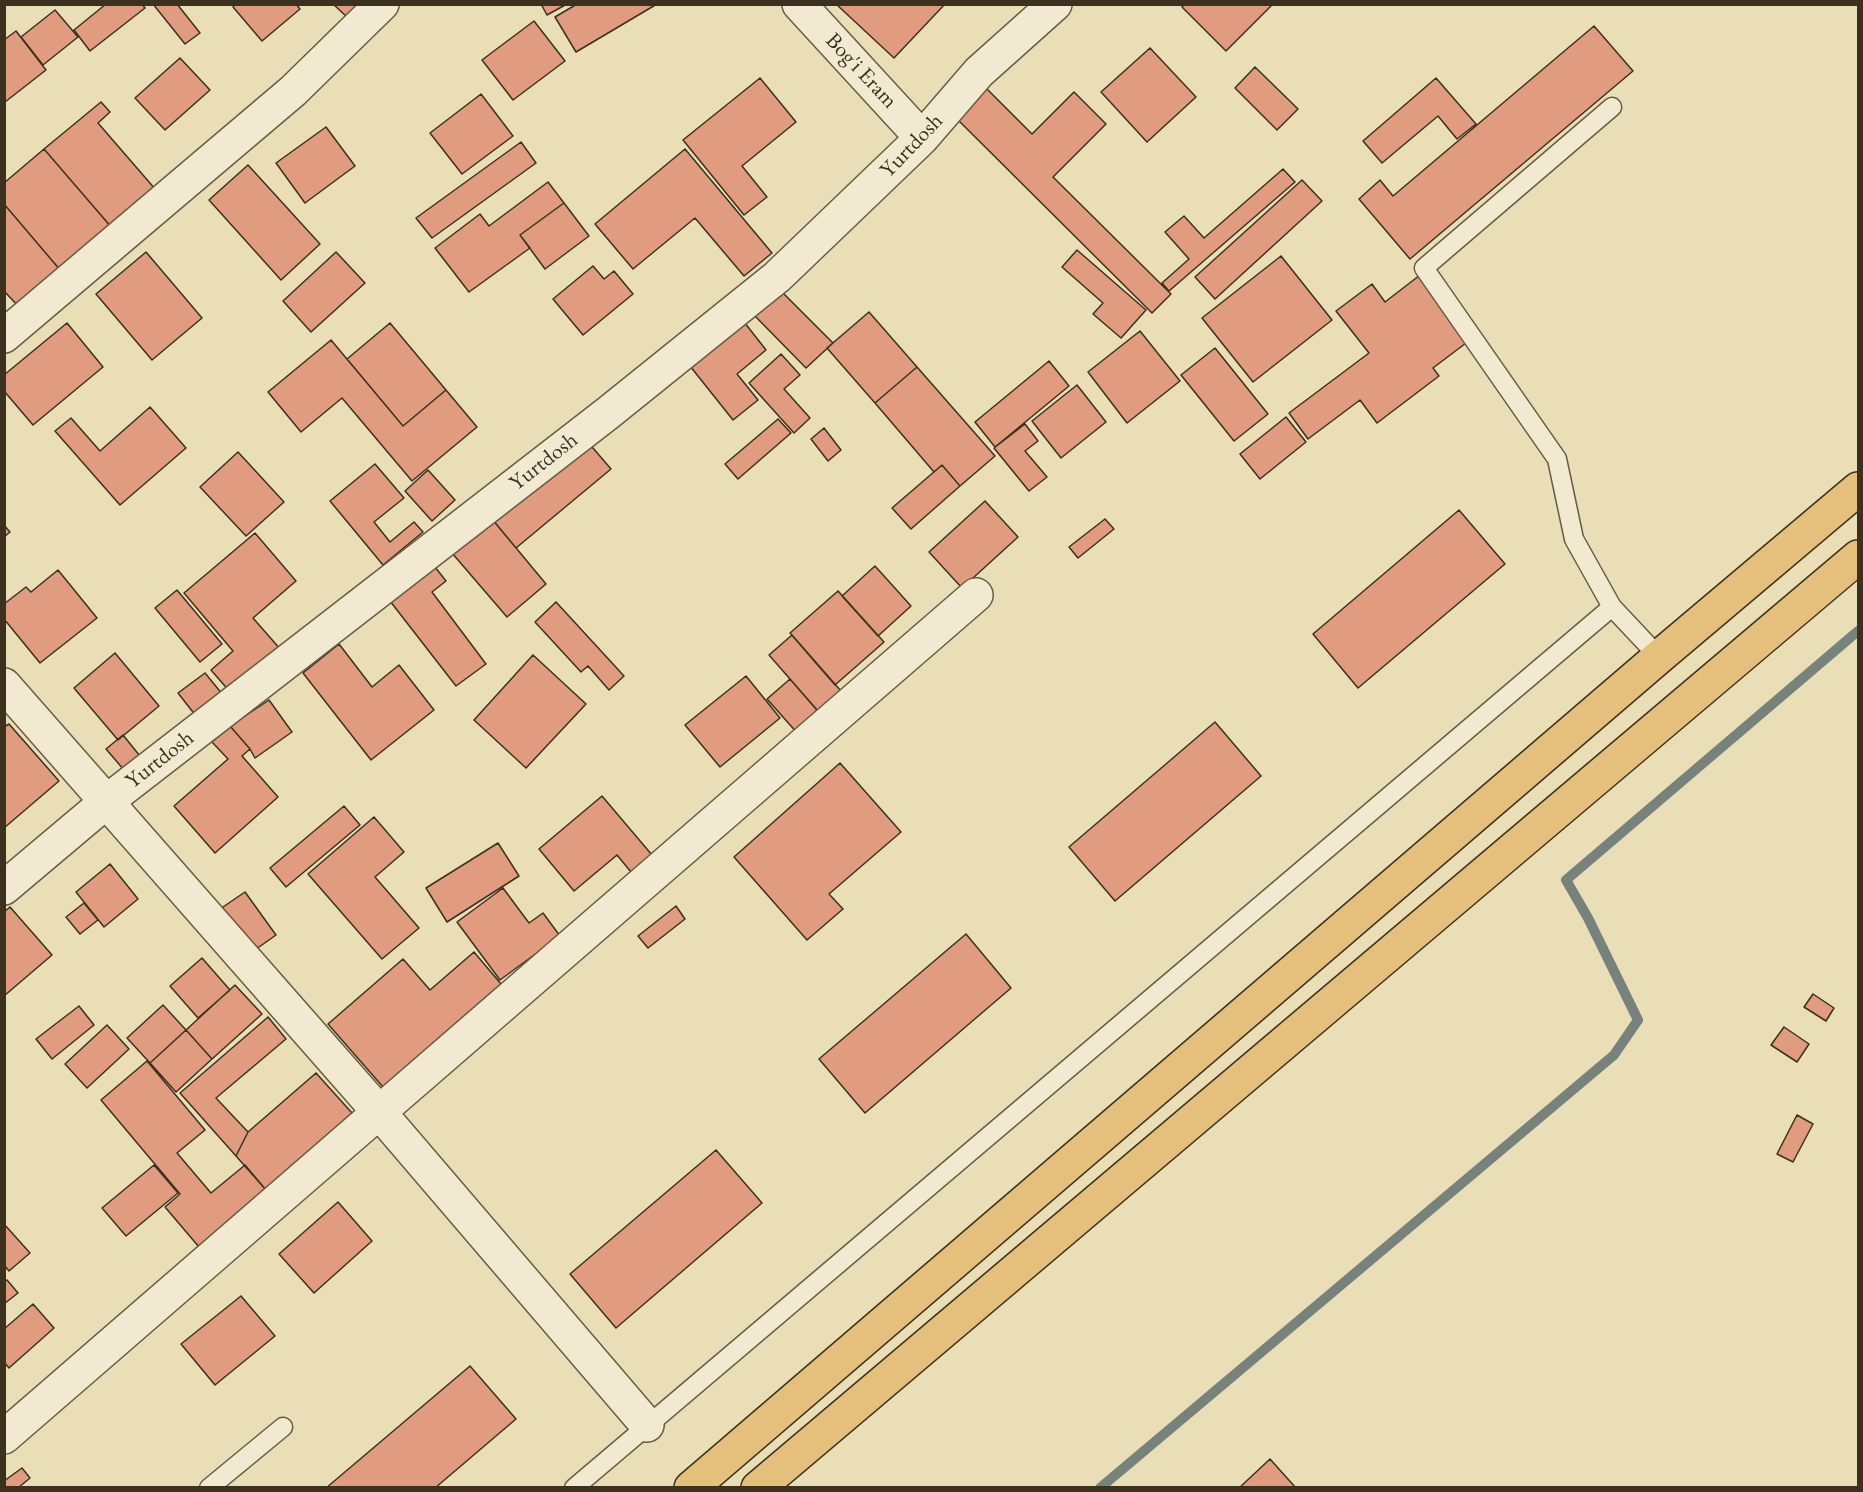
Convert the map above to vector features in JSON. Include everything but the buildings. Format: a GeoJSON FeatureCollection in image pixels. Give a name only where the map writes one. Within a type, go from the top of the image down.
{"type":"FeatureCollection","features":[{"type":"Feature","properties":{"kind":"highway"},"geometry":{"type":"LineString","coordinates":[[691,1488],[1858,489]]}},
{"type":"Feature","properties":{"kind":"highway"},"geometry":{"type":"LineString","coordinates":[[758,1488],[1858,557]]}},
{"type":"Feature","properties":{"kind":"street"},"geometry":{"type":"LineString","coordinates":[[4,336],[293,91],[382,4]]}},
{"type":"Feature","properties":{"kind":"street","name":"Bog'i Eram"},"geometry":{"type":"LineString","coordinates":[[799,4],[922,138]]}},
{"type":"Feature","properties":{"kind":"street","name":"Yurtdosh"},"geometry":{"type":"LineString","coordinates":[[4,888],[106,802],[608,413],[777,277],[922,138],[979,72],[1055,4]]}},
{"type":"Feature","properties":{"kind":"street"},"geometry":{"type":"LineString","coordinates":[[4,1437],[976,595]]}},
{"type":"Feature","properties":{"kind":"street"},"geometry":{"type":"LineString","coordinates":[[4,685],[379,1112],[647,1425]]}},
{"type":"Feature","properties":{"kind":"lane"},"geometry":{"type":"LineString","coordinates":[[1612,108],[1424,268],[1557,459],[1574,539],[1612,607],[1659,657]]}},
{"type":"Feature","properties":{"kind":"lane"},"geometry":{"type":"LineString","coordinates":[[574,1488],[1612,607]]}},
{"type":"Feature","properties":{"kind":"lane"},"geometry":{"type":"LineString","coordinates":[[209,1488],[283,1427]]}},
{"type":"Feature","properties":{"kind":"waterway"},"geometry":{"type":"LineString","coordinates":[[1100,1488],[1614,1055],[1638,1020],[1588,918],[1566,880],[1858,631]]}}]}
